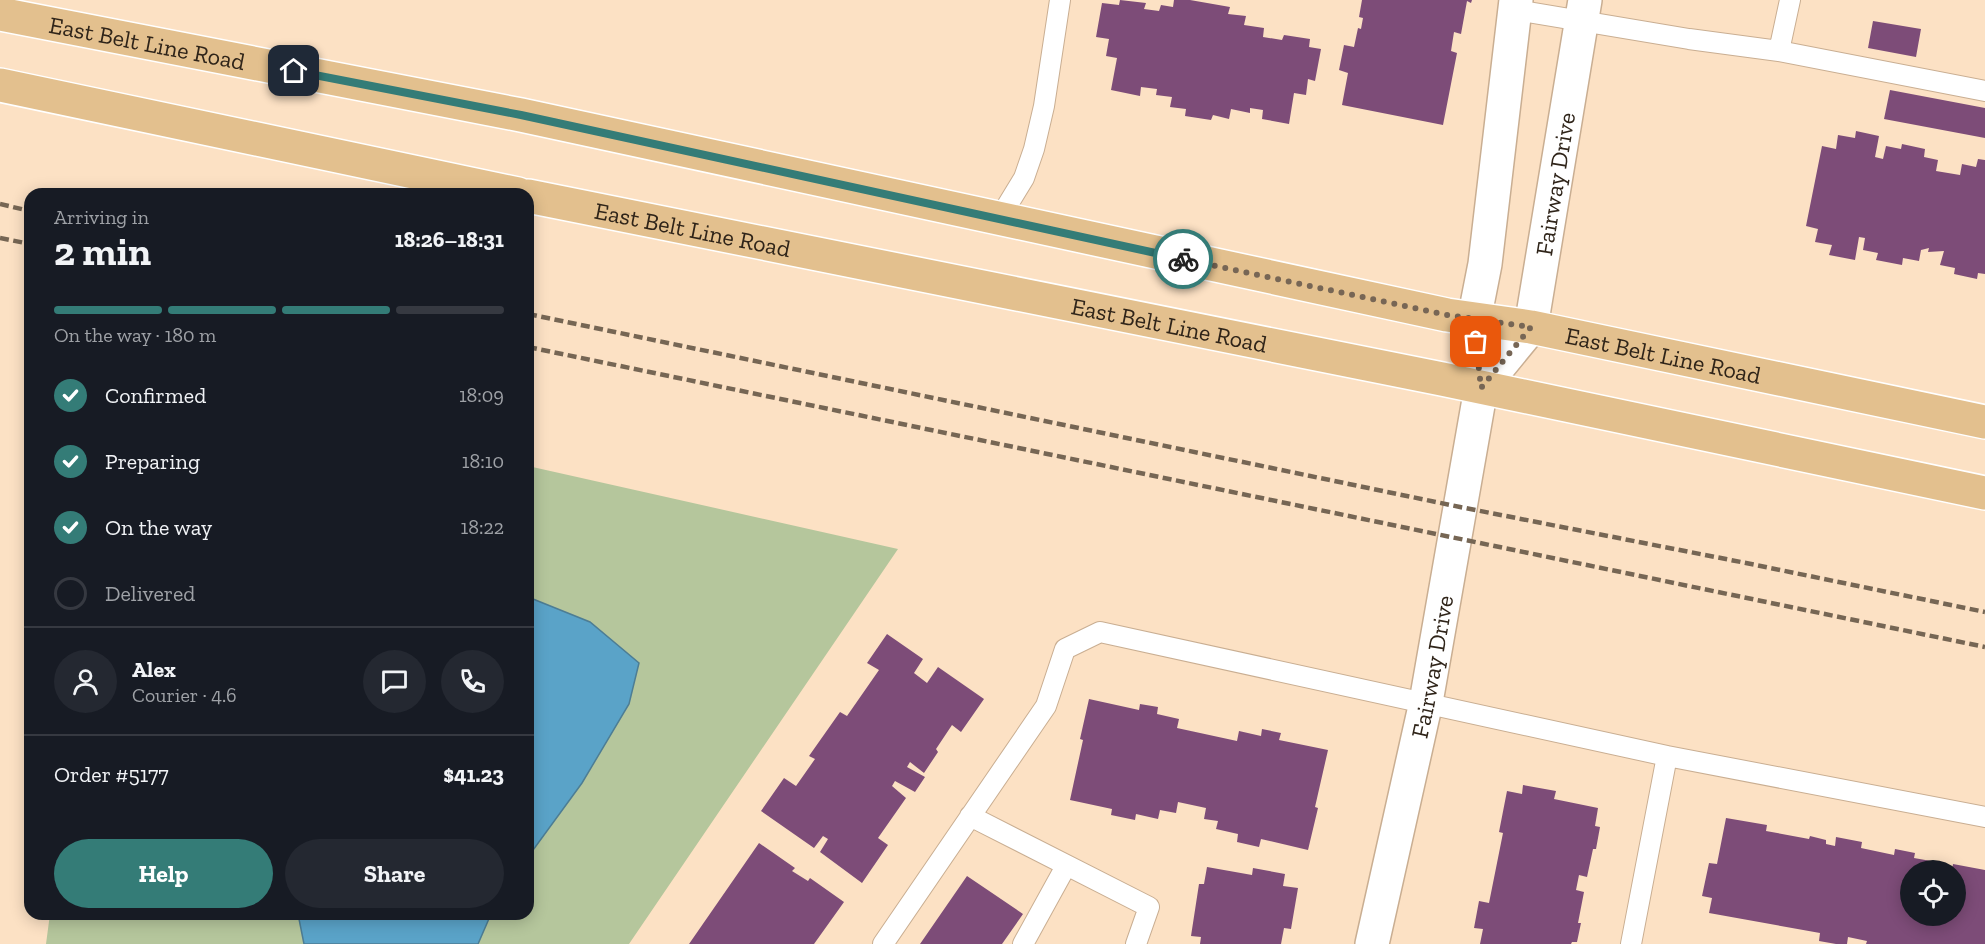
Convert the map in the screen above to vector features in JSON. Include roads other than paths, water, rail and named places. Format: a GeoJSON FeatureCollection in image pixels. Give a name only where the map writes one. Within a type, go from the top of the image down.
{"type":"FeatureCollection","features":[{"type":"Feature","properties":{"kind":"main road","name":"East Belt Line Road"},"geometry":{"type":"LineString","coordinates":[[0,14],[521,115],[1474,320],[1531,327],[1985,423]]}},
{"type":"Feature","properties":{"kind":"main road","name":"East Belt Line Road"},"geometry":{"type":"LineString","coordinates":[[0,85],[494,188]]}},
{"type":"Feature","properties":{"kind":"main road","name":"East Belt Line Road"},"geometry":{"type":"LineString","coordinates":[[534,196],[1481,388],[1985,493]]}},
{"type":"Feature","properties":{"kind":"street","name":"Fairway Drive"},"geometry":{"type":"LineString","coordinates":[[1372,944],[1426,702],[1481,388],[1474,320],[1485,264],[1516,5]]}},
{"type":"Feature","properties":{"kind":"street","name":"Fairway Drive"},"geometry":{"type":"LineString","coordinates":[[1481,388],[1531,327],[1583,10]]}},
{"type":"Feature","properties":{"kind":"lane"},"geometry":{"type":"LineString","coordinates":[[999,219],[1024,178],[1034,149],[1044,106],[1060,0]]}},
{"type":"Feature","properties":{"kind":"lane"},"geometry":{"type":"LineString","coordinates":[[1779,51],[1790,0]]}},
{"type":"Feature","properties":{"kind":"lane"},"geometry":{"type":"LineString","coordinates":[[1516,5],[1583,10],[1689,39],[1779,51],[1985,91]]}},
{"type":"Feature","properties":{"kind":"lane"},"geometry":{"type":"LineString","coordinates":[[883,944],[1046,706],[1065,649],[1100,632],[1667,756],[1985,818]]}},
{"type":"Feature","properties":{"kind":"lane"},"geometry":{"type":"LineString","coordinates":[[1631,944],[1667,756]]}},
{"type":"Feature","properties":{"kind":"lane"},"geometry":{"type":"LineString","coordinates":[[970,816],[1149,908],[1136,944]]}},
{"type":"Feature","properties":{"kind":"lane"},"geometry":{"type":"LineString","coordinates":[[1023,944],[1066,866]]}},
{"type":"Feature","properties":{"kind":"water"},"geometry":{"type":"Polygon","coordinates":[[[534,599],[590,622],[639,663],[629,704],[582,783],[534,849],[534,599]]]}},
{"type":"Feature","properties":{"kind":"water"},"geometry":{"type":"Polygon","coordinates":[[[299,920],[488,920],[478,944],[304,944],[299,920]]]}},
{"type":"Feature","properties":{"kind":"railway"},"geometry":{"type":"LineString","coordinates":[[0,204],[24,210]]}},
{"type":"Feature","properties":{"kind":"railway"},"geometry":{"type":"LineString","coordinates":[[0,238],[24,243]]}},
{"type":"Feature","properties":{"kind":"railway"},"geometry":{"type":"LineString","coordinates":[[534,315],[1460,507],[1985,612]]}},
{"type":"Feature","properties":{"kind":"railway"},"geometry":{"type":"LineString","coordinates":[[534,348],[1985,647]]}}]}
